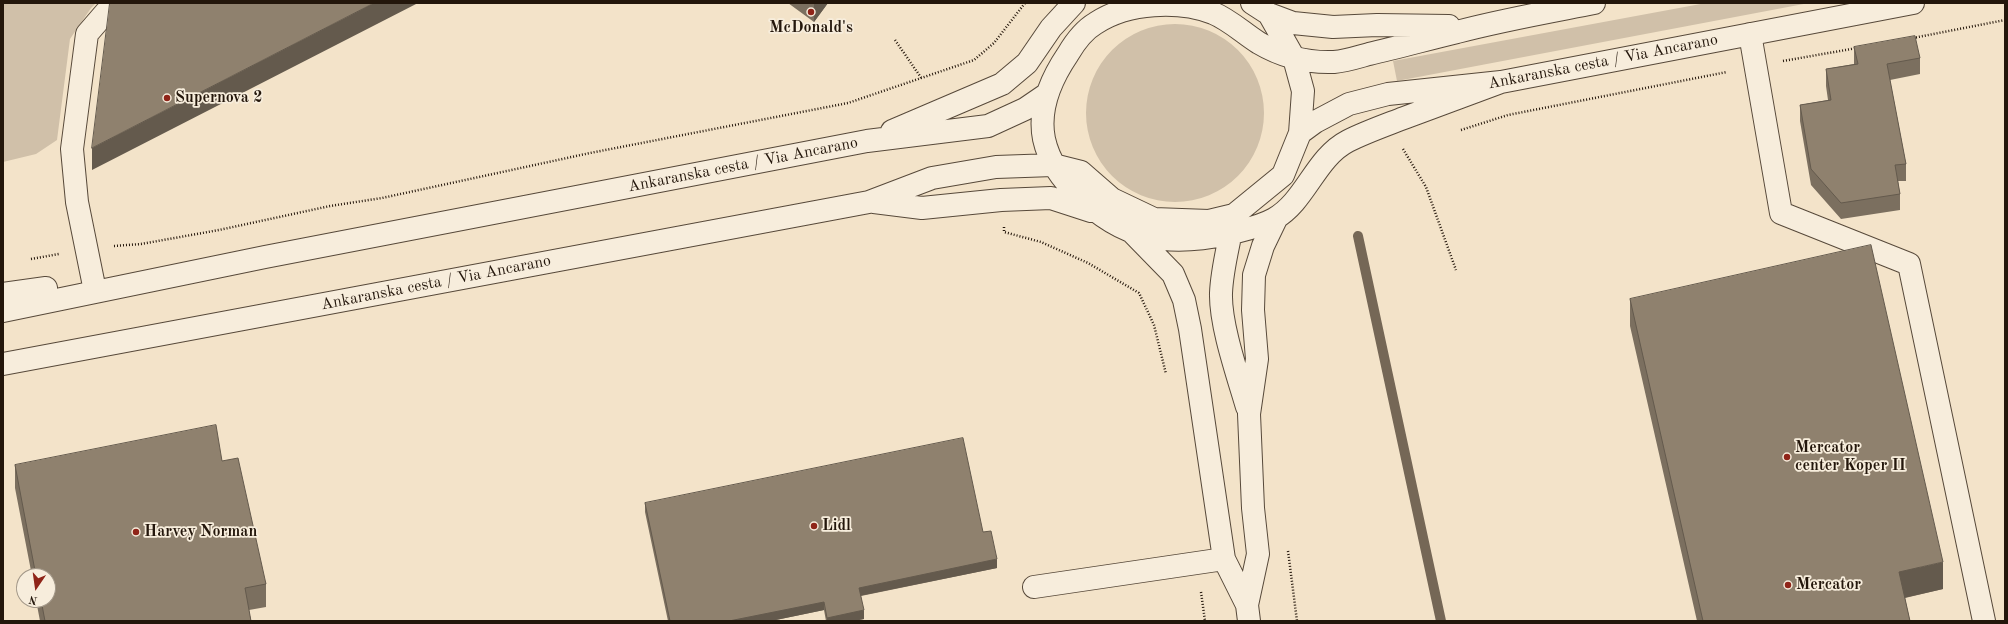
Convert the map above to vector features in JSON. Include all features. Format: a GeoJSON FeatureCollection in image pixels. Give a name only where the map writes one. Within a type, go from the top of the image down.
{"type":"FeatureCollection","features":[{"type":"Feature","properties":{"kind":"street"},"geometry":{"type":"LineString","coordinates":[[93,281],[77,202],[72,149],[81,70],[87,34],[106,12],[117,3]]}},
{"type":"Feature","properties":{"kind":"street","name":"Ankaranska cesta / Via Ancarano"},"geometry":{"type":"LineString","coordinates":[[867,141],[1002,84],[1027,63],[1050,28],[1074,3]]}},
{"type":"Feature","properties":{"kind":"street"},"geometry":{"type":"LineString","coordinates":[[1260,8],[1294,58],[1303,91],[1300,134],[1283,175],[1233,224],[1198,240],[1163,239],[1133,233],[1111,223],[1094,212],[1070,187],[1053,165],[1044,139],[1042,117],[1047,94],[1057,72],[1077,41],[1095,23],[1115,9],[1128,9],[1154,5],[1186,6],[1213,12],[1236,25],[1259,43],[1294,58],[1312,62],[1338,62],[1474,27],[1594,3]]}},
{"type":"Feature","properties":{"kind":"street","name":"Ankaranska cesta / Via Ancarano"},"geometry":{"type":"LineString","coordinates":[[1300,134],[1315,122],[1349,104],[1388,94],[1501,82],[1913,3]]}},
{"type":"Feature","properties":{"kind":"street"},"geometry":{"type":"LineString","coordinates":[[1260,8],[1293,23],[1333,27],[1377,25],[1474,27]]}},
{"type":"Feature","properties":{"kind":"street"},"geometry":{"type":"LineString","coordinates":[[1750,34],[1781,213],[1909,264],[1984,621]]}},
{"type":"Feature","properties":{"kind":"street"},"geometry":{"type":"LineString","coordinates":[[1248,613],[1258,554],[1253,508],[1250,414],[1257,359],[1253,310],[1254,276],[1263,246],[1276,218],[1294,200],[1324,160],[1346,142],[1501,82]]}},
{"type":"Feature","properties":{"kind":"street","name":"Ankaranska cesta / Via Ancarano"},"geometry":{"type":"LineString","coordinates":[[265,257],[867,141],[988,126],[1025,109],[1047,94]]}},
{"type":"Feature","properties":{"kind":"street","name":"Ankaranska cesta / Via Ancarano"},"geometry":{"type":"LineString","coordinates":[[3,364],[869,202],[932,178],[996,167],[1053,165],[1081,172],[1112,199],[1154,219],[1209,221],[1233,224]]}},
{"type":"Feature","properties":{"kind":"street","name":"Ankaranska cesta / Via Ancarano"},"geometry":{"type":"LineString","coordinates":[[869,202],[922,208],[1001,200],[1051,198],[1094,212]]}},
{"type":"Feature","properties":{"kind":"street"},"geometry":{"type":"LineString","coordinates":[[1233,224],[1256,226],[1276,218]]}},
{"type":"Feature","properties":{"kind":"street"},"geometry":{"type":"LineString","coordinates":[[1233,224],[1224,262],[1221,294],[1223,315],[1234,362],[1250,414]]}},
{"type":"Feature","properties":{"kind":"street"},"geometry":{"type":"LineString","coordinates":[[1133,233],[1173,274],[1184,300],[1190,330],[1224,559],[1248,613]]}},
{"type":"Feature","properties":{"kind":"street"},"geometry":{"type":"LineString","coordinates":[[3,294],[265,257]]}},
{"type":"Feature","properties":{"kind":"street"},"geometry":{"type":"LineString","coordinates":[[3,310],[265,257]]}},
{"type":"Feature","properties":{"kind":"street"},"geometry":{"type":"LineString","coordinates":[[1034,587],[1224,559]]}},
{"type":"Feature","properties":{"kind":"path"},"geometry":{"type":"LineString","coordinates":[[26,260],[87,248],[141,244],[330,206],[382,198],[590,153],[848,103],[974,60],[994,43],[1025,3]]}},
{"type":"Feature","properties":{"kind":"path"},"geometry":{"type":"LineString","coordinates":[[1909,38],[2005,20]]}},
{"type":"Feature","properties":{"kind":"path"},"geometry":{"type":"LineString","coordinates":[[895,40],[922,79]]}},
{"type":"Feature","properties":{"kind":"path"},"geometry":{"type":"LineString","coordinates":[[1455,132],[1508,115],[1755,66],[1863,47]]}},
{"type":"Feature","properties":{"kind":"path"},"geometry":{"type":"LineString","coordinates":[[1396,150],[1410,146]]}},
{"type":"Feature","properties":{"kind":"path"},"geometry":{"type":"LineString","coordinates":[[1402,148],[1426,187],[1456,270]]}},
{"type":"Feature","properties":{"kind":"path"},"geometry":{"type":"LineString","coordinates":[[1004,232],[1041,242],[1088,263],[1139,293],[1154,325],[1166,378]]}},
{"type":"Feature","properties":{"kind":"path"},"geometry":{"type":"LineString","coordinates":[[1287,544],[1297,621]]}},
{"type":"Feature","properties":{"kind":"path"},"geometry":{"type":"LineString","coordinates":[[1197,564],[1206,621]]}},
{"type":"Feature","properties":{"kind":"shaded area"},"geometry":{"type":"Polygon","coordinates":[[[3,3],[96,3],[70,39],[57,140],[36,154],[3,162],[3,3]]]}},
{"type":"Feature","properties":{"kind":"shaded area"},"geometry":{"type":"Polygon","coordinates":[[[1706,3],[1809,3],[1397,81],[1393,61],[1706,3]]]}},
{"type":"Feature","properties":{"kind":"shaded area"},"geometry":{"type":"Polygon","coordinates":[[[1166,24],[1184,24],[1209,31],[1224,39],[1238,50],[1249,64],[1257,79],[1264,104],[1264,122],[1257,147],[1249,162],[1238,176],[1224,187],[1201,198],[1184,202],[1166,202],[1149,198],[1133,191],[1119,182],[1106,169],[1097,155],[1090,139],[1086,122],[1086,104],[1090,87],[1097,71],[1106,57],[1119,44],[1133,35],[1149,28],[1166,24]]]}},
{"type":"Feature","properties":{"kind":"building","name":"Supernova 2"},"geometry":{"type":"Polygon","coordinates":[[[110,3],[374,3],[92,148],[110,3]]]}},
{"type":"Feature","properties":{"kind":"building"},"geometry":{"type":"Polygon","coordinates":[[[1915,36],[1920,58],[1887,64],[1906,164],[1895,165],[1900,194],[1841,203],[1811,169],[1800,105],[1831,100],[1826,69],[1858,64],[1854,47],[1915,36]]]}},
{"type":"Feature","properties":{"kind":"building","name":"Mercator center Koper II"},"geometry":{"type":"Polygon","coordinates":[[[1871,245],[1943,562],[1899,572],[1910,621],[1703,621],[1630,299],[1871,245]]]}},
{"type":"Feature","properties":{"kind":"building","name":"Harvey Norman"},"geometry":{"type":"Polygon","coordinates":[[[216,425],[222,461],[238,458],[266,584],[245,588],[251,621],[45,621],[43,608],[56,608],[56,568],[34,568],[15,465],[216,425]]]}},
{"type":"Feature","properties":{"kind":"building","name":"Lidl"},"geometry":{"type":"Polygon","coordinates":[[[963,438],[983,532],[991,531],[997,559],[859,588],[864,610],[827,618],[824,602],[729,621],[670,621],[645,503],[963,438]]]}},
{"type":"Feature","properties":{"kind":"waterway"},"geometry":{"type":"LineString","coordinates":[[1358,236],[1441,621]]}},
{"type":"Feature","properties":{"kind":"place","name":"McDonald's"},"geometry":{"type":"Point","coordinates":[811,12]}},
{"type":"Feature","properties":{"kind":"place","name":"Supernova 2"},"geometry":{"type":"Point","coordinates":[167,98]}},
{"type":"Feature","properties":{"kind":"place","name":"Mercator center Koper II"},"geometry":{"type":"Point","coordinates":[1787,457]}},
{"type":"Feature","properties":{"kind":"place","name":"Lidl"},"geometry":{"type":"Point","coordinates":[814,526]}},
{"type":"Feature","properties":{"kind":"place","name":"Harvey Norman"},"geometry":{"type":"Point","coordinates":[136,532]}},
{"type":"Feature","properties":{"kind":"place","name":"Mercator"},"geometry":{"type":"Point","coordinates":[1788,585]}}]}
